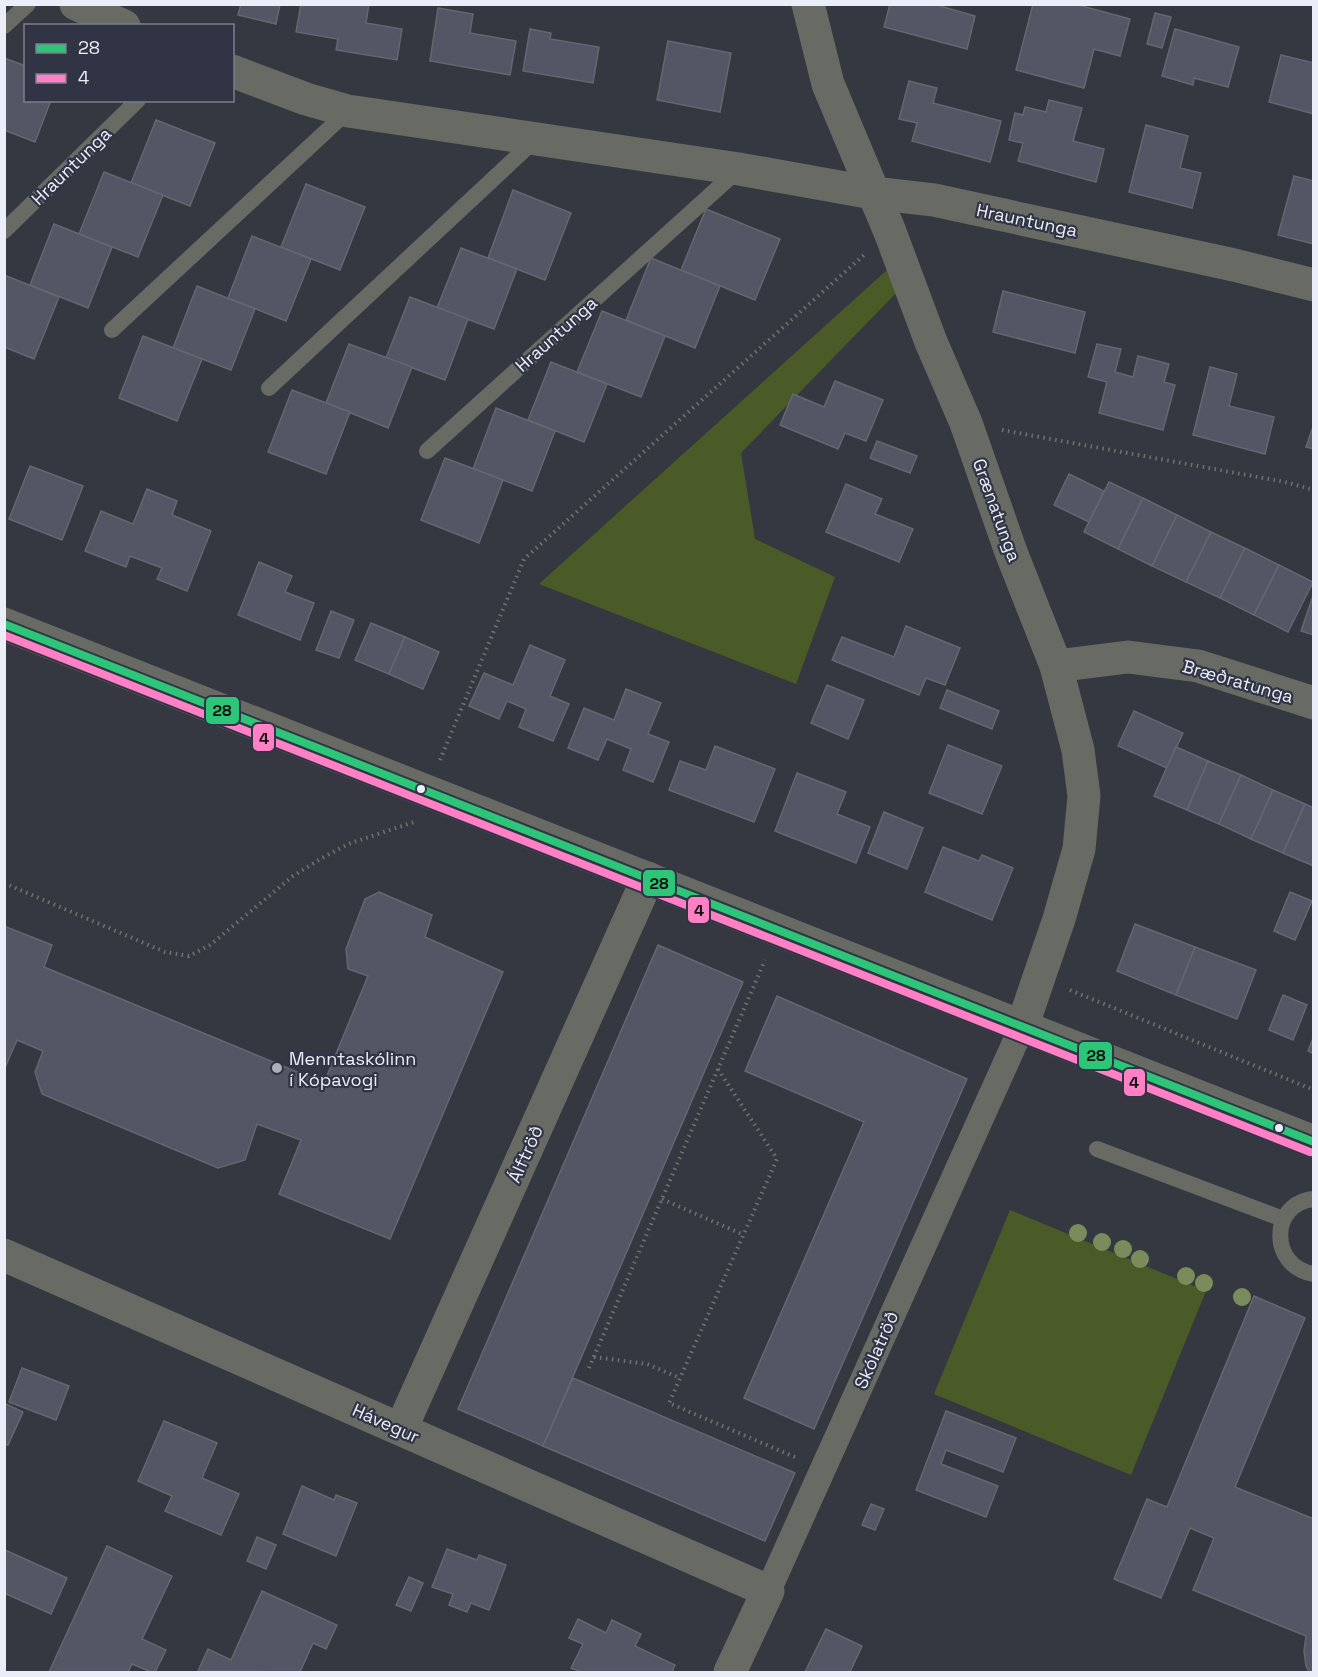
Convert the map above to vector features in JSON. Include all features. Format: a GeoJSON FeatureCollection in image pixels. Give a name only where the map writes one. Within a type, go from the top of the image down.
{"type":"FeatureCollection","features":[{"type":"Feature","properties":{"kind":"street"},"geometry":{"type":"LineString","coordinates":[[76,4],[120,24]]}},
{"type":"Feature","properties":{"kind":"street","name":"Grænatunga"},"geometry":{"type":"LineString","coordinates":[[808,4],[828,84],[890,232],[931,342],[966,423],[1011,552],[1056,666],[1078,750],[1084,796],[1079,849],[1059,919],[1022,1027]]}},
{"type":"Feature","properties":{"kind":"street","name":"Hrauntunga"},"geometry":{"type":"LineString","coordinates":[[234,72],[306,99],[348,111],[739,169],[873,193],[934,200],[1234,265],[1314,285]]}},
{"type":"Feature","properties":{"kind":"street"},"geometry":{"type":"LineString","coordinates":[[4,624],[1314,1142]]}},
{"type":"Feature","properties":{"kind":"street","name":"Bræðratunga"},"geometry":{"type":"LineString","coordinates":[[1056,666],[1128,657],[1198,666],[1314,703]]}},
{"type":"Feature","properties":{"kind":"street","name":"Álftröð"},"geometry":{"type":"LineString","coordinates":[[401,1429],[648,878]]}},
{"type":"Feature","properties":{"kind":"street","name":"Skólatröð"},"geometry":{"type":"LineString","coordinates":[[730,1672],[1022,1027]]}},
{"type":"Feature","properties":{"kind":"street","name":"Hávegur"},"geometry":{"type":"LineString","coordinates":[[4,1255],[768,1591]]}},
{"type":"Feature","properties":{"kind":"lane"},"geometry":{"type":"LineString","coordinates":[[4,26],[28,4]]}},
{"type":"Feature","properties":{"kind":"lane","name":"Hrauntunga"},"geometry":{"type":"LineString","coordinates":[[4,231],[136,102]]}},
{"type":"Feature","properties":{"kind":"lane"},"geometry":{"type":"LineString","coordinates":[[112,330],[348,111]]}},
{"type":"Feature","properties":{"kind":"lane"},"geometry":{"type":"LineString","coordinates":[[269,388],[536,140]]}},
{"type":"Feature","properties":{"kind":"lane","name":"Hrauntunga"},"geometry":{"type":"LineString","coordinates":[[427,451],[739,169]]}},
{"type":"Feature","properties":{"kind":"lane"},"geometry":{"type":"LineString","coordinates":[[1097,1149],[1283,1219]]}},
{"type":"Feature","properties":{"kind":"lane"},"geometry":{"type":"LineString","coordinates":[[1314,1199],[1299,1203],[1290,1210],[1283,1219],[1280,1231],[1280,1245],[1285,1257],[1294,1266],[1314,1274]]}},
{"type":"Feature","properties":{"kind":"path"},"geometry":{"type":"LineString","coordinates":[[440,760],[524,559],[890,232]]}},
{"type":"Feature","properties":{"kind":"path"},"geometry":{"type":"LineString","coordinates":[[966,423],[1285,482],[1314,490]]}},
{"type":"Feature","properties":{"kind":"path"},"geometry":{"type":"LineString","coordinates":[[4,883],[165,952],[189,956],[210,945],[293,876],[322,858],[348,844],[417,821]]}},
{"type":"Feature","properties":{"kind":"path"},"geometry":{"type":"LineString","coordinates":[[589,1368],[765,960]]}},
{"type":"Feature","properties":{"kind":"path"},"geometry":{"type":"LineString","coordinates":[[1067,989],[1314,1090]]}},
{"type":"Feature","properties":{"kind":"path"},"geometry":{"type":"LineString","coordinates":[[718,1068],[777,1159],[669,1403],[823,1469]]}},
{"type":"Feature","properties":{"kind":"path"},"geometry":{"type":"LineString","coordinates":[[662,1199],[744,1235]]}},
{"type":"Feature","properties":{"kind":"path"},"geometry":{"type":"LineString","coordinates":[[594,1357],[647,1364],[680,1378]]}},
{"type":"Feature","properties":{"kind":"green space"},"geometry":{"type":"Polygon","coordinates":[[[887,270],[897,292],[741,453],[755,539],[835,577],[796,684],[539,584],[887,270]]]}},
{"type":"Feature","properties":{"kind":"green space"},"geometry":{"type":"Polygon","coordinates":[[[1010,1210],[1206,1291],[1131,1475],[934,1394],[1010,1210]]]}},
{"type":"Feature","properties":{"kind":"building"},"geometry":{"type":"Polygon","coordinates":[[[241,4],[280,4],[276,24],[238,15],[241,4]]]}},
{"type":"Feature","properties":{"kind":"building"},"geometry":{"type":"Polygon","coordinates":[[[301,4],[369,4],[366,23],[402,29],[397,60],[336,50],[338,39],[296,32],[301,4]]]}},
{"type":"Feature","properties":{"kind":"building"},"geometry":{"type":"Polygon","coordinates":[[[890,4],[940,4],[940,6],[975,16],[967,49],[884,27],[890,4]]]}},
{"type":"Feature","properties":{"kind":"building"},"geometry":{"type":"Polygon","coordinates":[[[1033,4],[1075,4],[1130,19],[1120,56],[1094,49],[1084,88],[1016,70],[1033,4]]]}},
{"type":"Feature","properties":{"kind":"building"},"geometry":{"type":"Polygon","coordinates":[[[438,8],[473,14],[470,33],[516,41],[510,75],[430,61],[438,8]]]}},
{"type":"Feature","properties":{"kind":"building"},"geometry":{"type":"Polygon","coordinates":[[[1155,13],[1171,17],[1162,48],[1147,44],[1155,13]]]}},
{"type":"Feature","properties":{"kind":"building"},"geometry":{"type":"Polygon","coordinates":[[[530,29],[551,33],[550,39],[599,47],[593,83],[523,71],[530,29]]]}},
{"type":"Feature","properties":{"kind":"building"},"geometry":{"type":"Polygon","coordinates":[[[1175,29],[1239,47],[1228,87],[1194,78],[1193,85],[1162,76],[1175,29]]]}},
{"type":"Feature","properties":{"kind":"building"},"geometry":{"type":"Polygon","coordinates":[[[668,41],[731,53],[720,112],[657,100],[668,41]]]}},
{"type":"Feature","properties":{"kind":"building"},"geometry":{"type":"Polygon","coordinates":[[[1281,55],[1314,63],[1314,114],[1269,102],[1281,55]]]}},
{"type":"Feature","properties":{"kind":"building"},"geometry":{"type":"Polygon","coordinates":[[[4,58],[24,65],[24,102],[50,102],[35,142],[4,130],[4,58]]]}},
{"type":"Feature","properties":{"kind":"building"},"geometry":{"type":"Polygon","coordinates":[[[909,81],[937,88],[933,103],[1001,121],[990,162],[912,141],[917,123],[899,119],[909,81]]]}},
{"type":"Feature","properties":{"kind":"building"},"geometry":{"type":"Polygon","coordinates":[[[1049,100],[1082,108],[1073,141],[1104,149],[1096,182],[1018,161],[1023,143],[1009,140],[1015,113],[1023,115],[1025,107],[1046,112],[1049,100]]]}},
{"type":"Feature","properties":{"kind":"building"},"geometry":{"type":"Polygon","coordinates":[[[156,120],[215,143],[190,206],[131,183],[156,120]]]}},
{"type":"Feature","properties":{"kind":"building"},"geometry":{"type":"Polygon","coordinates":[[[1146,125],[1188,136],[1180,168],[1201,173],[1192,208],[1129,192],[1146,125]]]}},
{"type":"Feature","properties":{"kind":"building"},"geometry":{"type":"Polygon","coordinates":[[[104,172],[163,195],[138,257],[79,234],[104,172]]]}},
{"type":"Feature","properties":{"kind":"building"},"geometry":{"type":"Polygon","coordinates":[[[1294,176],[1314,181],[1314,244],[1278,235],[1294,176]]]}},
{"type":"Feature","properties":{"kind":"building"},"geometry":{"type":"Polygon","coordinates":[[[306,184],[365,207],[340,270],[281,247],[306,184]]]}},
{"type":"Feature","properties":{"kind":"building"},"geometry":{"type":"Polygon","coordinates":[[[513,190],[571,213],[545,280],[488,258],[513,190]]]}},
{"type":"Feature","properties":{"kind":"building"},"geometry":{"type":"Polygon","coordinates":[[[706,209],[780,239],[755,300],[681,270],[706,209]]]}},
{"type":"Feature","properties":{"kind":"building"},"geometry":{"type":"Polygon","coordinates":[[[54,224],[112,247],[88,308],[30,285],[54,224]]]}},
{"type":"Feature","properties":{"kind":"building"},"geometry":{"type":"Polygon","coordinates":[[[252,236],[311,259],[286,321],[228,298],[252,236]]]}},
{"type":"Feature","properties":{"kind":"building"},"geometry":{"type":"Polygon","coordinates":[[[461,248],[517,269],[494,329],[437,308],[461,248]]]}},
{"type":"Feature","properties":{"kind":"building"},"geometry":{"type":"Polygon","coordinates":[[[651,258],[720,286],[695,348],[626,320],[651,258]]]}},
{"type":"Feature","properties":{"kind":"building"},"geometry":{"type":"Polygon","coordinates":[[[4,275],[59,297],[34,359],[4,347],[4,275]]]}},
{"type":"Feature","properties":{"kind":"building"},"geometry":{"type":"Polygon","coordinates":[[[197,286],[255,309],[231,370],[173,348],[197,286]]]}},
{"type":"Feature","properties":{"kind":"building"},"geometry":{"type":"Polygon","coordinates":[[[1003,291],[1085,312],[1075,353],[993,332],[1003,291]]]}},
{"type":"Feature","properties":{"kind":"building"},"geometry":{"type":"Polygon","coordinates":[[[410,297],[468,319],[445,380],[386,358],[410,297]]]}},
{"type":"Feature","properties":{"kind":"building"},"geometry":{"type":"Polygon","coordinates":[[[602,311],[665,336],[641,397],[577,372],[602,311]]]}},
{"type":"Feature","properties":{"kind":"building"},"geometry":{"type":"Polygon","coordinates":[[[143,336],[202,359],[177,421],[119,398],[143,336]]]}},
{"type":"Feature","properties":{"kind":"building"},"geometry":{"type":"Polygon","coordinates":[[[349,344],[412,367],[388,428],[326,403],[349,344]]]}},
{"type":"Feature","properties":{"kind":"building"},"geometry":{"type":"Polygon","coordinates":[[[1097,344],[1121,349],[1115,372],[1133,377],[1138,356],[1169,364],[1164,382],[1175,385],[1163,430],[1099,413],[1107,382],[1088,377],[1097,344]]]}},
{"type":"Feature","properties":{"kind":"building"},"geometry":{"type":"Polygon","coordinates":[[[551,362],[607,384],[584,442],[528,420],[551,362]]]}},
{"type":"Feature","properties":{"kind":"building"},"geometry":{"type":"Polygon","coordinates":[[[1210,367],[1237,374],[1229,406],[1274,417],[1265,454],[1193,435],[1210,367]]]}},
{"type":"Feature","properties":{"kind":"building"},"geometry":{"type":"Polygon","coordinates":[[[835,381],[883,400],[866,441],[845,433],[838,449],[780,425],[793,394],[824,407],[835,381]]]}},
{"type":"Feature","properties":{"kind":"building"},"geometry":{"type":"Polygon","coordinates":[[[292,390],[350,412],[326,474],[268,452],[292,390]]]}},
{"type":"Feature","properties":{"kind":"building"},"geometry":{"type":"Polygon","coordinates":[[[496,408],[555,431],[532,491],[473,469],[496,408]]]}},
{"type":"Feature","properties":{"kind":"building"},"geometry":{"type":"Polygon","coordinates":[[[1314,424],[1314,449],[1306,447],[1314,424]]]}},
{"type":"Feature","properties":{"kind":"building"},"geometry":{"type":"Polygon","coordinates":[[[877,441],[917,456],[910,473],[870,458],[877,441]]]}},
{"type":"Feature","properties":{"kind":"building"},"geometry":{"type":"Polygon","coordinates":[[[445,458],[503,480],[479,543],[421,520],[445,458]]]}},
{"type":"Feature","properties":{"kind":"building"},"geometry":{"type":"Polygon","coordinates":[[[30,466],[83,486],[62,540],[9,519],[30,466]]]}},
{"type":"Feature","properties":{"kind":"building"},"geometry":{"type":"Polygon","coordinates":[[[1069,474],[1104,491],[1089,522],[1054,505],[1069,474]]]}},
{"type":"Feature","properties":{"kind":"building"},"geometry":{"type":"Polygon","coordinates":[[[1109,482],[1143,498],[1118,549],[1084,532],[1109,482]]]}},
{"type":"Feature","properties":{"kind":"building"},"geometry":{"type":"Polygon","coordinates":[[[846,484],[882,499],[875,514],[913,529],[899,562],[826,532],[846,484]]]}},
{"type":"Feature","properties":{"kind":"building"},"geometry":{"type":"Polygon","coordinates":[[[147,489],[177,501],[172,515],[211,531],[187,591],[157,579],[162,568],[130,556],[126,567],[85,551],[101,511],[133,524],[147,489]]]}},
{"type":"Feature","properties":{"kind":"building"},"geometry":{"type":"Polygon","coordinates":[[[1143,498],[1177,515],[1152,566],[1118,549],[1143,498]]]}},
{"type":"Feature","properties":{"kind":"building"},"geometry":{"type":"Polygon","coordinates":[[[1177,515],[1211,532],[1186,582],[1152,566],[1177,515]]]}},
{"type":"Feature","properties":{"kind":"building"},"geometry":{"type":"Polygon","coordinates":[[[1211,532],[1245,548],[1220,598],[1186,582],[1211,532]]]}},
{"type":"Feature","properties":{"kind":"building"},"geometry":{"type":"Polygon","coordinates":[[[1245,548],[1279,565],[1254,615],[1220,598],[1245,548]]]}},
{"type":"Feature","properties":{"kind":"building"},"geometry":{"type":"Polygon","coordinates":[[[259,562],[292,576],[285,592],[314,603],[300,640],[238,615],[259,562]]]}},
{"type":"Feature","properties":{"kind":"building"},"geometry":{"type":"Polygon","coordinates":[[[1279,565],[1313,582],[1288,632],[1254,615],[1279,565]]]}},
{"type":"Feature","properties":{"kind":"building"},"geometry":{"type":"Polygon","coordinates":[[[1314,593],[1314,635],[1301,631],[1314,593]]]}},
{"type":"Feature","properties":{"kind":"building"},"geometry":{"type":"Polygon","coordinates":[[[331,611],[354,620],[339,658],[316,650],[331,611]]]}},
{"type":"Feature","properties":{"kind":"building"},"geometry":{"type":"Polygon","coordinates":[[[371,623],[405,637],[389,674],[355,660],[371,623]]]}},
{"type":"Feature","properties":{"kind":"building"},"geometry":{"type":"Polygon","coordinates":[[[906,626],[960,648],[945,685],[926,678],[919,695],[832,660],[842,637],[894,657],[906,626]]]}},
{"type":"Feature","properties":{"kind":"building"},"geometry":{"type":"Polygon","coordinates":[[[405,637],[439,652],[423,689],[389,674],[405,637]]]}},
{"type":"Feature","properties":{"kind":"building"},"geometry":{"type":"Polygon","coordinates":[[[530,645],[565,660],[550,696],[569,704],[553,741],[519,727],[526,709],[507,701],[499,719],[469,706],[484,673],[513,685],[530,645]]]}},
{"type":"Feature","properties":{"kind":"building"},"geometry":{"type":"Polygon","coordinates":[[[827,685],[864,700],[848,739],[811,723],[827,685]]]}},
{"type":"Feature","properties":{"kind":"building"},"geometry":{"type":"Polygon","coordinates":[[[626,689],[661,703],[648,734],[669,742],[653,782],[623,770],[631,749],[607,739],[598,760],[568,748],[584,708],[614,720],[626,689]]]}},
{"type":"Feature","properties":{"kind":"building"},"geometry":{"type":"Polygon","coordinates":[[[947,690],[999,711],[992,729],[940,708],[947,690]]]}},
{"type":"Feature","properties":{"kind":"building"},"geometry":{"type":"Polygon","coordinates":[[[1134,711],[1183,733],[1167,768],[1118,746],[1134,711]]]}},
{"type":"Feature","properties":{"kind":"building"},"geometry":{"type":"Polygon","coordinates":[[[948,745],[1002,766],[982,814],[929,793],[948,745]]]}},
{"type":"Feature","properties":{"kind":"building"},"geometry":{"type":"Polygon","coordinates":[[[715,746],[775,769],[754,822],[669,790],[680,761],[706,770],[715,746]]]}},
{"type":"Feature","properties":{"kind":"building"},"geometry":{"type":"Polygon","coordinates":[[[1176,747],[1208,761],[1187,810],[1154,796],[1176,747]]]}},
{"type":"Feature","properties":{"kind":"building"},"geometry":{"type":"Polygon","coordinates":[[[1208,761],[1241,775],[1219,824],[1187,810],[1208,761]]]}},
{"type":"Feature","properties":{"kind":"building"},"geometry":{"type":"Polygon","coordinates":[[[797,773],[846,792],[837,814],[870,827],[856,863],[775,831],[797,773]]]}},
{"type":"Feature","properties":{"kind":"building"},"geometry":{"type":"Polygon","coordinates":[[[1241,775],[1273,790],[1251,839],[1219,824],[1241,775]]]}},
{"type":"Feature","properties":{"kind":"building"},"geometry":{"type":"Polygon","coordinates":[[[1273,790],[1305,804],[1283,853],[1251,839],[1273,790]]]}},
{"type":"Feature","properties":{"kind":"building"},"geometry":{"type":"Polygon","coordinates":[[[1305,804],[1314,808],[1314,866],[1283,853],[1305,804]]]}},
{"type":"Feature","properties":{"kind":"building"},"geometry":{"type":"Polygon","coordinates":[[[884,812],[923,828],[907,869],[868,853],[884,812]]]}},
{"type":"Feature","properties":{"kind":"building"},"geometry":{"type":"Polygon","coordinates":[[[943,847],[979,861],[982,855],[1013,868],[992,920],[925,892],[943,847]]]}},
{"type":"Feature","properties":{"kind":"building"},"geometry":{"type":"Polygon","coordinates":[[[379,892],[432,915],[425,937],[503,972],[390,1239],[279,1194],[301,1140],[257,1124],[245,1160],[218,1168],[42,1094],[35,1072],[43,1051],[17,1040],[4,1070],[4,926],[52,945],[44,967],[324,1083],[368,976],[348,969],[346,949],[365,899],[379,892]]]}},
{"type":"Feature","properties":{"kind":"building"},"geometry":{"type":"Polygon","coordinates":[[[1290,892],[1312,901],[1295,940],[1274,931],[1290,892]]]}},
{"type":"Feature","properties":{"kind":"building"},"geometry":{"type":"Polygon","coordinates":[[[1135,924],[1195,947],[1176,995],[1117,971],[1135,924]]]}},
{"type":"Feature","properties":{"kind":"building"},"geometry":{"type":"Polygon","coordinates":[[[658,945],[743,982],[543,1446],[458,1409],[658,945]]]}},
{"type":"Feature","properties":{"kind":"building"},"geometry":{"type":"Polygon","coordinates":[[[1195,947],[1256,970],[1237,1019],[1176,995],[1195,947]]]}},
{"type":"Feature","properties":{"kind":"building"},"geometry":{"type":"Polygon","coordinates":[[[1283,995],[1307,1005],[1293,1040],[1269,1030],[1283,995]]]}},
{"type":"Feature","properties":{"kind":"building"},"geometry":{"type":"Polygon","coordinates":[[[777,996],[967,1079],[814,1429],[744,1398],[864,1122],[745,1071],[777,996]]]}},
{"type":"Feature","properties":{"kind":"building"},"geometry":{"type":"Polygon","coordinates":[[[1314,1036],[1314,1054],[1308,1051],[1314,1036]]]}},
{"type":"Feature","properties":{"kind":"building"},"geometry":{"type":"Polygon","coordinates":[[[1254,1296],[1305,1318],[1235,1487],[1314,1519],[1314,1672],[1309,1672],[1306,1666],[1304,1651],[1306,1636],[1193,1590],[1214,1538],[1190,1528],[1161,1598],[1114,1579],[1147,1499],[1167,1507],[1254,1296]]]}},
{"type":"Feature","properties":{"kind":"building"},"geometry":{"type":"Polygon","coordinates":[[[22,1368],[69,1386],[56,1420],[9,1402],[22,1368]]]}},
{"type":"Feature","properties":{"kind":"building"},"geometry":{"type":"Polygon","coordinates":[[[573,1378],[795,1473],[765,1541],[543,1446],[573,1378]]]}},
{"type":"Feature","properties":{"kind":"building"},"geometry":{"type":"Polygon","coordinates":[[[4,1403],[23,1412],[8,1445],[4,1444],[4,1403]]]}},
{"type":"Feature","properties":{"kind":"building"},"geometry":{"type":"Polygon","coordinates":[[[946,1411],[1016,1438],[1003,1472],[946,1450],[941,1464],[998,1486],[986,1517],[916,1490],[946,1411]]]}},
{"type":"Feature","properties":{"kind":"building"},"geometry":{"type":"Polygon","coordinates":[[[164,1421],[217,1443],[202,1478],[239,1494],[221,1535],[165,1511],[172,1496],[138,1481],[164,1421]]]}},
{"type":"Feature","properties":{"kind":"building"},"geometry":{"type":"Polygon","coordinates":[[[302,1486],[334,1500],[336,1495],[357,1503],[336,1556],[283,1534],[302,1486]]]}},
{"type":"Feature","properties":{"kind":"building"},"geometry":{"type":"Polygon","coordinates":[[[871,1504],[884,1509],[875,1530],[862,1525],[871,1504]]]}},
{"type":"Feature","properties":{"kind":"building"},"geometry":{"type":"Polygon","coordinates":[[[257,1537],[276,1545],[266,1569],[247,1561],[257,1537]]]}},
{"type":"Feature","properties":{"kind":"building"},"geometry":{"type":"Polygon","coordinates":[[[107,1546],[172,1576],[142,1639],[166,1650],[155,1672],[132,1664],[128,1672],[49,1672],[107,1546]]]}},
{"type":"Feature","properties":{"kind":"building"},"geometry":{"type":"Polygon","coordinates":[[[447,1549],[477,1560],[479,1555],[506,1565],[489,1610],[471,1603],[467,1612],[449,1605],[453,1594],[432,1587],[447,1549]]]}},
{"type":"Feature","properties":{"kind":"building"},"geometry":{"type":"Polygon","coordinates":[[[5,1550],[67,1578],[51,1614],[4,1593],[5,1550]]]}},
{"type":"Feature","properties":{"kind":"building"},"geometry":{"type":"Polygon","coordinates":[[[409,1577],[423,1583],[411,1611],[396,1605],[409,1577]]]}},
{"type":"Feature","properties":{"kind":"building"},"geometry":{"type":"Polygon","coordinates":[[[262,1591],[337,1625],[326,1649],[313,1643],[300,1672],[198,1671],[208,1649],[231,1660],[262,1591]]]}},
{"type":"Feature","properties":{"kind":"building"},"geometry":{"type":"Polygon","coordinates":[[[578,1619],[606,1633],[612,1620],[641,1634],[635,1646],[675,1665],[672,1672],[582,1672],[571,1668],[583,1644],[569,1638],[578,1619]]]}},
{"type":"Feature","properties":{"kind":"building"},"geometry":{"type":"Polygon","coordinates":[[[826,1629],[862,1646],[850,1672],[805,1672],[826,1629]]]}},
{"type":"Feature","properties":{"kind":"transit line","name":"28"},"geometry":{"type":"LineString","coordinates":[[4,624],[1314,1142]]}},
{"type":"Feature","properties":{"kind":"transit line","name":"4"},"geometry":{"type":"LineString","coordinates":[[4,635],[1310,1152]]}},
{"type":"Feature","properties":{"kind":"place","name":"Menntaskólinn í Kópavogi"},"geometry":{"type":"Point","coordinates":[277,1068]}}]}
